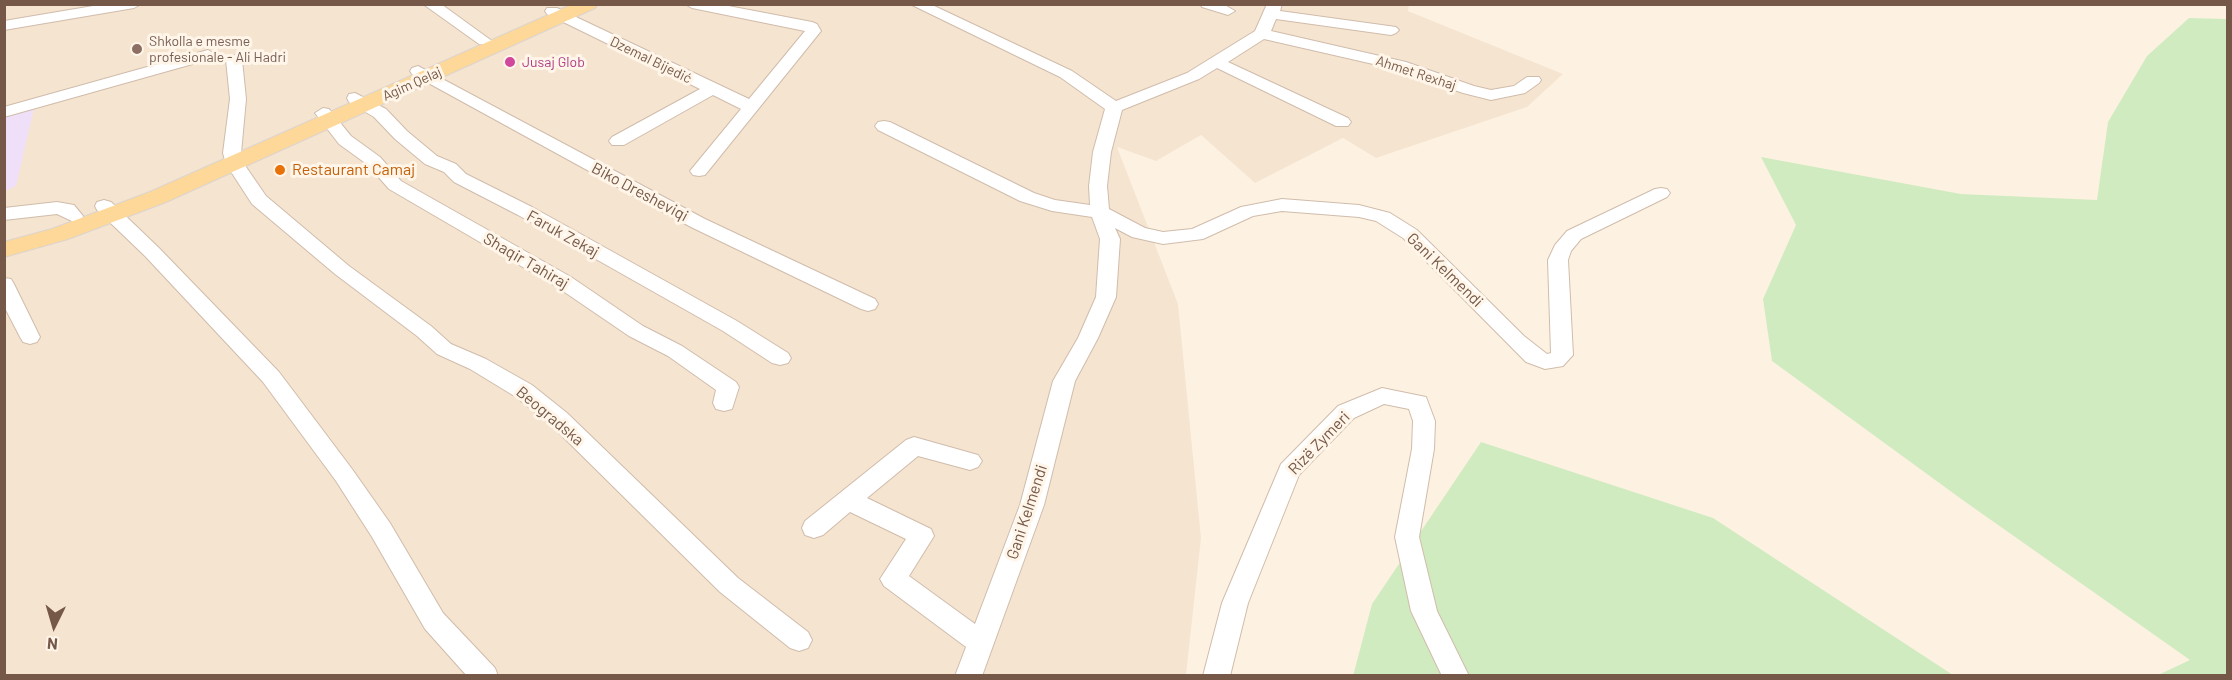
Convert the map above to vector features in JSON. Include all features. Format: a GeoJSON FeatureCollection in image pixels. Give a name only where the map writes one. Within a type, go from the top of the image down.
{"type":"FeatureCollection","features":[{"type":"Feature","properties":{"kind":"main road","name":"Agim Qelaj"},"geometry":{"type":"LineString","coordinates":[[423,73],[484,41],[561,11],[589,4]]}},
{"type":"Feature","properties":{"kind":"main road","name":"Agim Qelaj"},"geometry":{"type":"LineString","coordinates":[[4,250],[109,211],[233,159],[561,11]]}},
{"type":"Feature","properties":{"kind":"main road","name":"Agim Qelaj"},"geometry":{"type":"LineString","coordinates":[[4,237],[74,216],[109,211]]}},
{"type":"Feature","properties":{"kind":"street"},"geometry":{"type":"LineString","coordinates":[[4,20],[24,18],[80,4]]}},
{"type":"Feature","properties":{"kind":"street"},"geometry":{"type":"LineString","coordinates":[[4,26],[134,4]]}},
{"type":"Feature","properties":{"kind":"street"},"geometry":{"type":"LineString","coordinates":[[430,4],[484,41]]}},
{"type":"Feature","properties":{"kind":"street"},"geometry":{"type":"LineString","coordinates":[[692,4],[813,27],[813,31],[699,171]]}},
{"type":"Feature","properties":{"kind":"street"},"geometry":{"type":"LineString","coordinates":[[917,4],[1066,74],[1114,107],[1193,75],[1262,34],[1273,9],[1391,30]]}},
{"type":"Feature","properties":{"kind":"street"},"geometry":{"type":"LineString","coordinates":[[1207,4],[1228,11]]}},
{"type":"Feature","properties":{"kind":"street","name":"Dzemal Bijedić"},"geometry":{"type":"LineString","coordinates":[[561,11],[712,90],[751,106]]}},
{"type":"Feature","properties":{"kind":"street","name":"Ahmet Rexhaj"},"geometry":{"type":"LineString","coordinates":[[1262,34],[1400,65],[1469,90],[1491,95],[1520,90],[1533,80]]}},
{"type":"Feature","properties":{"kind":"street"},"geometry":{"type":"LineString","coordinates":[[4,112],[208,55]]}},
{"type":"Feature","properties":{"kind":"street"},"geometry":{"type":"LineString","coordinates":[[233,159],[238,99],[234,60]]}},
{"type":"Feature","properties":{"kind":"street"},"geometry":{"type":"LineString","coordinates":[[1216,62],[1342,122]]}},
{"type":"Feature","properties":{"kind":"street","name":"Biko Dresheviqi"},"geometry":{"type":"LineString","coordinates":[[423,73],[698,224],[867,304]]}},
{"type":"Feature","properties":{"kind":"street"},"geometry":{"type":"LineString","coordinates":[[618,141],[712,90]]}},
{"type":"Feature","properties":{"kind":"street","name":"Faruk Zekaj"},"geometry":{"type":"LineString","coordinates":[[360,102],[380,113],[401,135],[431,160],[450,168],[460,178],[730,326],[780,358]]}},
{"type":"Feature","properties":{"kind":"street","name":"Gani Kelmendi"},"geometry":{"type":"LineString","coordinates":[[969,675],[1032,505],[1064,381],[1088,338],[1106,297],[1110,239],[1100,212],[1098,186],[1102,152],[1114,107]]}},
{"type":"Feature","properties":{"kind":"street","name":"Shaqir Tahiraj"},"geometry":{"type":"LineString","coordinates":[[326,117],[345,140],[374,161],[395,185],[564,282],[636,331],[675,351],[728,387],[724,403]]}},
{"type":"Feature","properties":{"kind":"street","name":"Gani Kelmendi"},"geometry":{"type":"LineString","coordinates":[[884,126],[1026,197],[1052,205],[1100,212],[1139,233],[1163,238],[1196,235],[1248,210],[1282,205],[1359,211],[1383,217],[1410,234],[1517,341],[1534,357],[1545,362],[1555,361],[1562,355],[1558,260],[1562,249],[1574,235],[1660,193]]}},
{"type":"Feature","properties":{"kind":"street","name":"Beogradska"},"geometry":{"type":"LineString","coordinates":[[233,159],[259,200],[342,270],[424,331],[444,350],[478,364],[515,385],[559,419],[729,585],[799,640]]}},
{"type":"Feature","properties":{"kind":"street"},"geometry":{"type":"LineString","coordinates":[[4,214],[57,208],[68,209],[74,216]]}},
{"type":"Feature","properties":{"kind":"street"},"geometry":{"type":"LineString","coordinates":[[109,211],[152,252],[271,377],[351,484],[381,530],[434,621],[485,675]]}},
{"type":"Feature","properties":{"kind":"street"},"geometry":{"type":"LineString","coordinates":[[4,284],[30,337]]}},
{"type":"Feature","properties":{"kind":"street","name":"Rizë Zymeri"},"geometry":{"type":"LineString","coordinates":[[1216,675],[1235,603],[1288,470],[1346,412],[1382,396],[1418,403],[1424,421],[1423,449],[1407,537],[1424,611],[1456,675]]}},
{"type":"Feature","properties":{"kind":"street"},"geometry":{"type":"LineString","coordinates":[[814,528],[914,446],[970,461]]}},
{"type":"Feature","properties":{"kind":"street"},"geometry":{"type":"LineString","coordinates":[[848,500],[922,536],[893,579],[981,643]]}},
{"type":"Feature","properties":{"kind":"shaded area"},"geometry":{"type":"Polygon","coordinates":[[[1409,4],[1408,11],[1563,74],[1527,107],[1376,158],[1343,138],[1255,183],[1201,135],[1156,161],[1117,147],[1178,304],[1201,538],[1186,675],[5,676],[4,5],[1409,4]]]}},
{"type":"Feature","properties":{"kind":"shaded area"},"geometry":{"type":"Polygon","coordinates":[[[35,104],[16,186],[5,191],[4,110],[35,104]]]}},
{"type":"Feature","properties":{"kind":"green space"},"geometry":{"type":"Polygon","coordinates":[[[2189,18],[2227,19],[2227,675],[2158,675],[2190,660],[1964,501],[1772,361],[1763,299],[1796,225],[1761,157],[1961,194],[2097,200],[2108,122],[2147,56],[2189,18]]]}},
{"type":"Feature","properties":{"kind":"green space"},"geometry":{"type":"Polygon","coordinates":[[[1481,442],[1713,518],[1953,675],[1353,676],[1372,604],[1481,442]]]}},
{"type":"Feature","properties":{"kind":"place","name":"Shkolla e mesme profesionale - Ali Hadri"},"geometry":{"type":"Point","coordinates":[137,49]}},
{"type":"Feature","properties":{"kind":"place","name":"Jusaj Glob"},"geometry":{"type":"Point","coordinates":[510,62]}},
{"type":"Feature","properties":{"kind":"place","name":"Restaurant Camaj"},"geometry":{"type":"Point","coordinates":[280,170]}}]}
